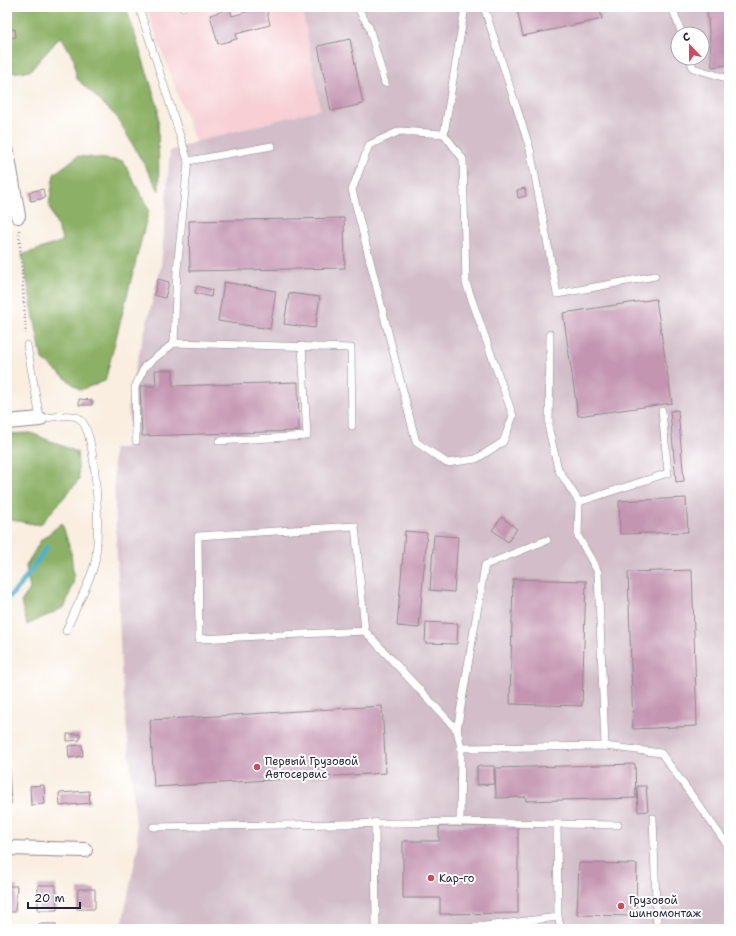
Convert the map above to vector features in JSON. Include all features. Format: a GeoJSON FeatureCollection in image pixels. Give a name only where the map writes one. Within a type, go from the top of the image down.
{"type":"FeatureCollection","features":[{"type":"Feature","properties":{"kind":"street"},"geometry":{"type":"LineString","coordinates":[[7,152],[18,216]]}},
{"type":"Feature","properties":{"kind":"street"},"geometry":{"type":"LineString","coordinates":[[7,422],[40,418]]}},
{"type":"Feature","properties":{"kind":"street"},"geometry":{"type":"LineString","coordinates":[[7,848],[85,850]]}},
{"type":"Feature","properties":{"kind":"lane"},"geometry":{"type":"LineString","coordinates":[[139,7],[188,161],[177,270],[174,343]]}},
{"type":"Feature","properties":{"kind":"lane"},"geometry":{"type":"LineString","coordinates":[[356,7],[369,27],[385,83]]}},
{"type":"Feature","properties":{"kind":"lane"},"geometry":{"type":"LineString","coordinates":[[444,134],[400,131],[369,145],[352,190],[416,442],[447,463],[476,459],[503,442],[513,416],[466,283],[463,159],[444,134],[464,7]]}},
{"type":"Feature","properties":{"kind":"lane"},"geometry":{"type":"LineString","coordinates":[[484,7],[530,150],[557,294],[655,276]]}},
{"type":"Feature","properties":{"kind":"lane"},"geometry":{"type":"LineString","coordinates":[[672,7],[679,26]]}},
{"type":"Feature","properties":{"kind":"lane"},"geometry":{"type":"LineString","coordinates":[[692,66],[693,68],[729,79]]}},
{"type":"Feature","properties":{"kind":"lane"},"geometry":{"type":"LineString","coordinates":[[188,161],[272,146]]}},
{"type":"Feature","properties":{"kind":"lane"},"geometry":{"type":"LineString","coordinates":[[550,334],[549,430],[558,469],[579,502],[578,536],[598,572],[605,746]]}},
{"type":"Feature","properties":{"kind":"lane"},"geometry":{"type":"LineString","coordinates":[[136,442],[135,387],[145,366],[174,343],[350,348],[352,426]]}},
{"type":"Feature","properties":{"kind":"lane"},"geometry":{"type":"LineString","coordinates":[[27,345],[40,418],[71,416],[79,418],[84,424],[94,462],[98,528],[94,565],[66,631]]}},
{"type":"Feature","properties":{"kind":"lane"},"geometry":{"type":"LineString","coordinates":[[219,441],[307,436],[302,346]]}},
{"type":"Feature","properties":{"kind":"lane"},"geometry":{"type":"LineString","coordinates":[[579,502],[668,474],[662,411]]}},
{"type":"Feature","properties":{"kind":"lane"},"geometry":{"type":"LineString","coordinates":[[366,631],[199,639],[198,536],[355,526],[366,631],[457,730]]}},
{"type":"Feature","properties":{"kind":"lane"},"geometry":{"type":"LineString","coordinates":[[460,822],[461,748],[457,730],[485,565],[547,540]]}},
{"type":"Feature","properties":{"kind":"lane"},"geometry":{"type":"LineString","coordinates":[[461,748],[605,746],[661,753],[729,847]]}},
{"type":"Feature","properties":{"kind":"lane"},"geometry":{"type":"LineString","coordinates":[[653,818],[657,929]]}},
{"type":"Feature","properties":{"kind":"lane"},"geometry":{"type":"LineString","coordinates":[[375,822],[376,929]]}},
{"type":"Feature","properties":{"kind":"lane"},"geometry":{"type":"LineString","coordinates":[[153,827],[375,822],[618,825]]}},
{"type":"Feature","properties":{"kind":"lane"},"geometry":{"type":"LineString","coordinates":[[557,824],[558,917],[561,929]]}},
{"type":"Feature","properties":{"kind":"lane"},"geometry":{"type":"LineString","coordinates":[[460,929],[558,917]]}},
{"type":"Feature","properties":{"kind":"path"},"geometry":{"type":"LineString","coordinates":[[18,216],[27,345]]}},
{"type":"Feature","properties":{"kind":"shaded area"},"geometry":{"type":"Polygon","coordinates":[[[146,7],[302,7],[320,109],[195,142],[146,7]]]}},
{"type":"Feature","properties":{"kind":"shaded area"},"geometry":{"type":"Polygon","coordinates":[[[302,7],[729,7],[729,929],[121,929],[138,846],[121,669],[113,449],[131,447],[128,405],[132,381],[161,267],[170,151],[195,142],[320,109],[302,7]]]}},
{"type":"Feature","properties":{"kind":"green space"},"geometry":{"type":"Polygon","coordinates":[[[9,7],[126,7],[158,107],[159,191],[117,117],[76,78],[74,59],[61,36],[30,71],[7,73],[7,19],[11,9],[9,7]]]}},
{"type":"Feature","properties":{"kind":"green space"},"geometry":{"type":"Polygon","coordinates":[[[78,156],[123,161],[149,210],[105,381],[80,390],[42,359],[22,255],[63,241],[49,205],[54,174],[78,156]]]}},
{"type":"Feature","properties":{"kind":"green space"},"geometry":{"type":"Polygon","coordinates":[[[31,433],[77,452],[79,480],[40,525],[11,520],[7,515],[7,434],[31,433]]]}},
{"type":"Feature","properties":{"kind":"green space"},"geometry":{"type":"Polygon","coordinates":[[[62,523],[71,552],[74,580],[65,607],[27,625],[21,602],[30,589],[26,566],[41,540],[62,523]]]}},
{"type":"Feature","properties":{"kind":"building"},"geometry":{"type":"Polygon","coordinates":[[[253,7],[271,7],[272,9],[267,11],[270,25],[236,34],[237,39],[218,44],[210,15],[230,9],[232,16],[254,10],[253,7]]]}},
{"type":"Feature","properties":{"kind":"building"},"geometry":{"type":"Polygon","coordinates":[[[533,7],[599,7],[602,19],[523,36],[517,10],[533,7]]]}},
{"type":"Feature","properties":{"kind":"building"},"geometry":{"type":"Polygon","coordinates":[[[707,7],[729,7],[729,65],[712,67],[710,26],[709,26],[707,7]]]}},
{"type":"Feature","properties":{"kind":"building"},"geometry":{"type":"Polygon","coordinates":[[[15,29],[16,37],[7,38],[7,31],[15,29]]]}},
{"type":"Feature","properties":{"kind":"building"},"geometry":{"type":"Polygon","coordinates":[[[350,39],[363,104],[331,111],[318,46],[350,39]]]}},
{"type":"Feature","properties":{"kind":"building"},"geometry":{"type":"Polygon","coordinates":[[[525,188],[526,196],[518,198],[517,190],[525,188]]]}},
{"type":"Feature","properties":{"kind":"building"},"geometry":{"type":"Polygon","coordinates":[[[43,189],[45,198],[31,201],[29,192],[43,189]]]}},
{"type":"Feature","properties":{"kind":"building"},"geometry":{"type":"Polygon","coordinates":[[[344,218],[345,268],[190,271],[189,221],[344,218]]]}},
{"type":"Feature","properties":{"kind":"building"},"geometry":{"type":"Polygon","coordinates":[[[158,279],[169,282],[165,298],[154,295],[158,279]]]}},
{"type":"Feature","properties":{"kind":"building"},"geometry":{"type":"Polygon","coordinates":[[[224,282],[276,291],[270,329],[218,321],[224,282]]]}},
{"type":"Feature","properties":{"kind":"building"},"geometry":{"type":"Polygon","coordinates":[[[197,286],[212,290],[211,297],[195,293],[197,286]]]}},
{"type":"Feature","properties":{"kind":"building"},"geometry":{"type":"Polygon","coordinates":[[[289,293],[320,297],[315,328],[284,324],[289,293]]]}},
{"type":"Feature","properties":{"kind":"building"},"geometry":{"type":"Polygon","coordinates":[[[656,299],[672,403],[578,416],[563,313],[656,299]]]}},
{"type":"Feature","properties":{"kind":"building"},"geometry":{"type":"Polygon","coordinates":[[[155,370],[173,370],[173,386],[298,382],[299,431],[142,436],[140,386],[156,386],[155,370]]]}},
{"type":"Feature","properties":{"kind":"building"},"geometry":{"type":"Polygon","coordinates":[[[79,399],[92,400],[92,405],[79,405],[79,399]]]}},
{"type":"Feature","properties":{"kind":"building"},"geometry":{"type":"Polygon","coordinates":[[[678,410],[684,481],[676,482],[670,411],[678,410]]]}},
{"type":"Feature","properties":{"kind":"building"},"geometry":{"type":"Polygon","coordinates":[[[686,498],[688,532],[620,534],[619,501],[686,498]]]}},
{"type":"Feature","properties":{"kind":"building"},"geometry":{"type":"Polygon","coordinates":[[[502,517],[517,529],[508,542],[492,530],[502,517]]]}},
{"type":"Feature","properties":{"kind":"building"},"geometry":{"type":"Polygon","coordinates":[[[405,531],[427,533],[419,628],[397,626],[405,531]]]}},
{"type":"Feature","properties":{"kind":"building"},"geometry":{"type":"Polygon","coordinates":[[[434,535],[458,537],[454,592],[430,590],[434,535]]]}},
{"type":"Feature","properties":{"kind":"building"},"geometry":{"type":"Polygon","coordinates":[[[692,570],[697,726],[633,729],[628,572],[692,570]]]}},
{"type":"Feature","properties":{"kind":"building"},"geometry":{"type":"Polygon","coordinates":[[[513,579],[586,581],[582,706],[510,704],[513,579]]]}},
{"type":"Feature","properties":{"kind":"building"},"geometry":{"type":"Polygon","coordinates":[[[426,622],[458,624],[457,644],[425,643],[426,622]]]}},
{"type":"Feature","properties":{"kind":"building"},"geometry":{"type":"Polygon","coordinates":[[[382,706],[386,773],[154,787],[150,720],[382,706]]]}},
{"type":"Feature","properties":{"kind":"building"},"geometry":{"type":"Polygon","coordinates":[[[67,734],[80,734],[80,740],[67,741],[67,734]]]}},
{"type":"Feature","properties":{"kind":"building"},"geometry":{"type":"Polygon","coordinates":[[[82,745],[83,756],[69,758],[68,746],[82,745]]]}},
{"type":"Feature","properties":{"kind":"building"},"geometry":{"type":"Polygon","coordinates":[[[635,764],[636,798],[526,801],[526,797],[496,798],[495,768],[635,764]]]}},
{"type":"Feature","properties":{"kind":"building"},"geometry":{"type":"Polygon","coordinates":[[[477,766],[494,766],[494,784],[477,785],[477,766]]]}},
{"type":"Feature","properties":{"kind":"building"},"geometry":{"type":"Polygon","coordinates":[[[7,769],[9,769],[11,804],[7,804],[7,769]]]}},
{"type":"Feature","properties":{"kind":"building"},"geometry":{"type":"Polygon","coordinates":[[[44,785],[45,804],[31,805],[30,786],[44,785]]]}},
{"type":"Feature","properties":{"kind":"building"},"geometry":{"type":"Polygon","coordinates":[[[637,786],[646,786],[648,811],[638,812],[637,786]]]}},
{"type":"Feature","properties":{"kind":"building"},"geometry":{"type":"Polygon","coordinates":[[[89,791],[90,803],[60,806],[59,793],[89,791]]]}},
{"type":"Feature","properties":{"kind":"building"},"geometry":{"type":"Polygon","coordinates":[[[439,826],[518,826],[518,913],[440,914],[440,898],[403,898],[403,841],[439,841],[439,826]]]}},
{"type":"Feature","properties":{"kind":"building"},"geometry":{"type":"Polygon","coordinates":[[[579,863],[637,864],[636,916],[577,915],[579,863]]]}},
{"type":"Feature","properties":{"kind":"building"},"geometry":{"type":"Polygon","coordinates":[[[38,885],[56,885],[57,910],[38,910],[38,885]]]}},
{"type":"Feature","properties":{"kind":"building"},"geometry":{"type":"Polygon","coordinates":[[[7,886],[17,886],[15,912],[7,912],[7,886]]]}},
{"type":"Feature","properties":{"kind":"building"},"geometry":{"type":"Polygon","coordinates":[[[78,889],[95,889],[95,909],[77,909],[78,889]]]}},
{"type":"Feature","properties":{"kind":"building"},"geometry":{"type":"Polygon","coordinates":[[[39,924],[56,924],[56,929],[39,929],[39,924]]]}},
{"type":"Feature","properties":{"kind":"waterway"},"geometry":{"type":"LineString","coordinates":[[7,599],[20,586],[47,547]]}},
{"type":"Feature","properties":{"kind":"place","name":"Первый Грузовой Автосервис"},"geometry":{"type":"Point","coordinates":[257,767]}},
{"type":"Feature","properties":{"kind":"place","name":"Кар-го"},"geometry":{"type":"Point","coordinates":[431,878]}},
{"type":"Feature","properties":{"kind":"place","name":"Грузовой шиномонтаж"},"geometry":{"type":"Point","coordinates":[621,906]}}]}
